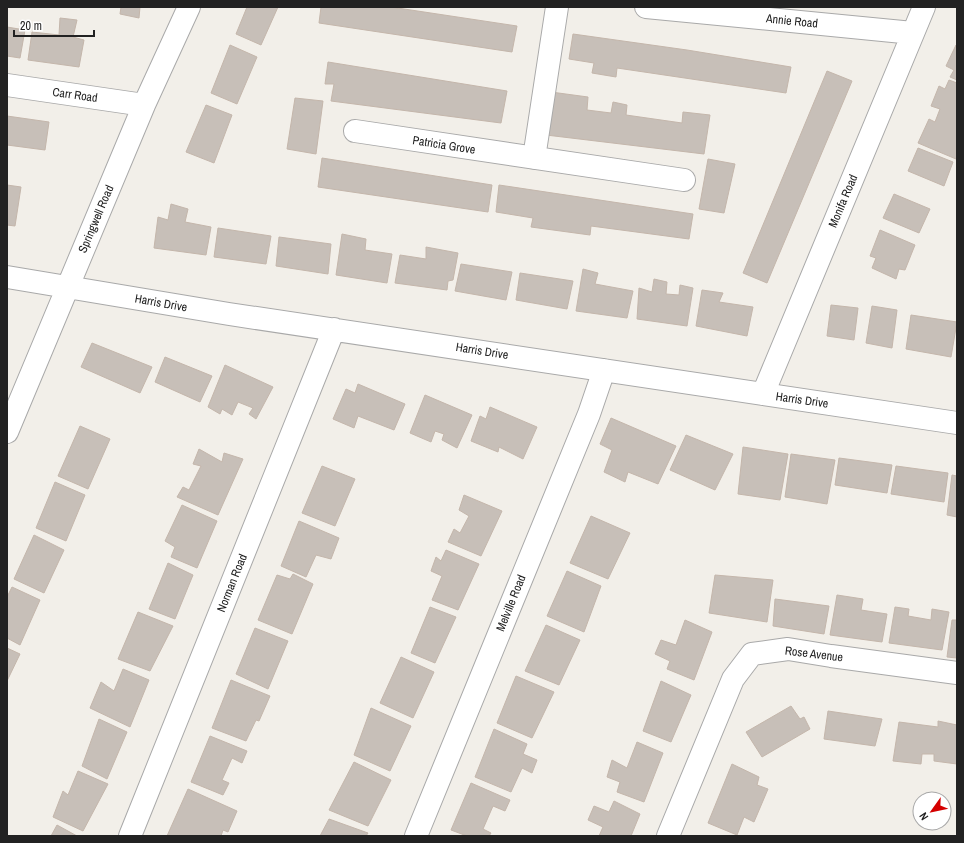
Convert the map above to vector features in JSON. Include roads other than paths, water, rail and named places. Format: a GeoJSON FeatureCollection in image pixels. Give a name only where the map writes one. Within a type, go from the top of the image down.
{"type":"FeatureCollection","features":[{"type":"Feature","properties":{"kind":"street","name":"Springwell Road"},"geometry":{"type":"LineString","coordinates":[[7,432],[144,105],[189,7]]}},
{"type":"Feature","properties":{"kind":"street"},"geometry":{"type":"LineString","coordinates":[[534,158],[557,7]]}},
{"type":"Feature","properties":{"kind":"street","name":"Annie Road"},"geometry":{"type":"LineString","coordinates":[[646,7],[913,33]]}},
{"type":"Feature","properties":{"kind":"street","name":"Monifa Road"},"geometry":{"type":"LineString","coordinates":[[763,394],[924,7]]}},
{"type":"Feature","properties":{"kind":"street","name":"Carr Road"},"geometry":{"type":"LineString","coordinates":[[7,85],[144,105]]}},
{"type":"Feature","properties":{"kind":"street","name":"Patricia Grove"},"geometry":{"type":"LineString","coordinates":[[355,132],[684,180]]}},
{"type":"Feature","properties":{"kind":"street","name":"Harris Drive"},"geometry":{"type":"LineString","coordinates":[[7,277],[229,314],[957,423]]}},
{"type":"Feature","properties":{"kind":"street","name":"Norman Road"},"geometry":{"type":"LineString","coordinates":[[130,836],[334,329]]}},
{"type":"Feature","properties":{"kind":"street","name":"Melville Road"},"geometry":{"type":"LineString","coordinates":[[416,836],[589,414],[604,370]]}},
{"type":"Feature","properties":{"kind":"street","name":"Rose Avenue"},"geometry":{"type":"LineString","coordinates":[[668,836],[733,679],[752,654],[788,649],[957,673]]}}]}
